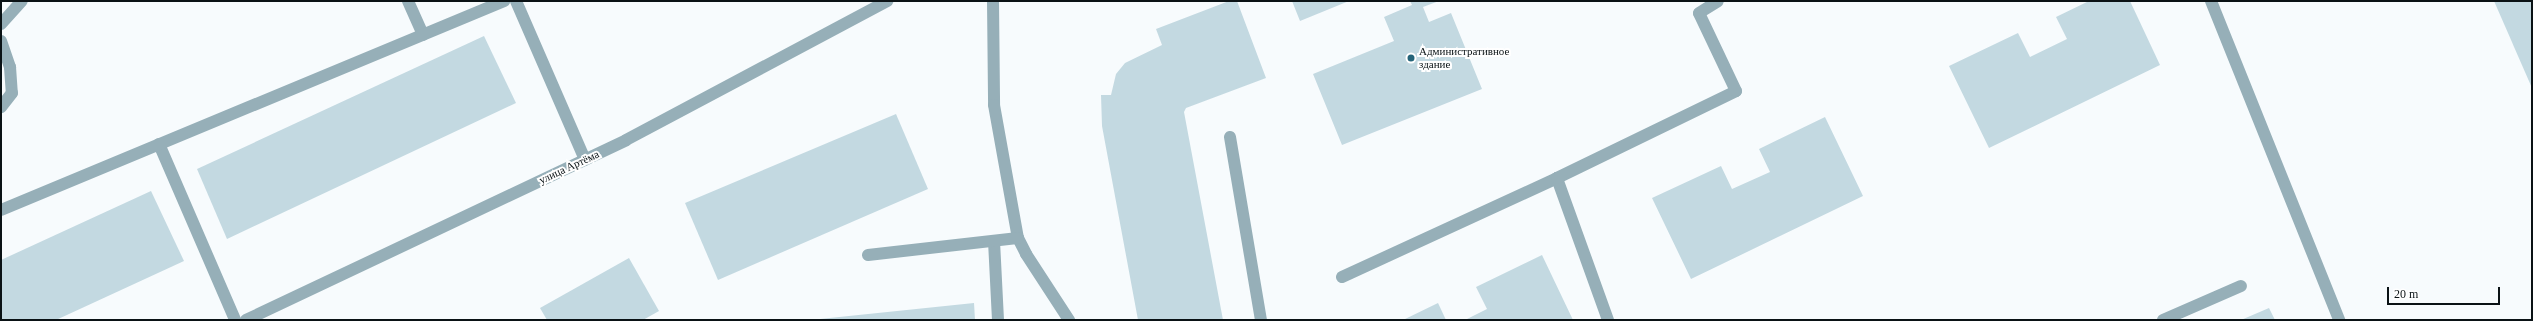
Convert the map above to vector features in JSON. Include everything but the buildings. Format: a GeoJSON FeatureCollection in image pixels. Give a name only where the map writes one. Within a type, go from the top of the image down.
{"type":"FeatureCollection","features":[{"type":"Feature","properties":{"kind":"street"},"geometry":{"type":"LineString","coordinates":[[1,24],[22,1]]}},
{"type":"Feature","properties":{"kind":"street"},"geometry":{"type":"LineString","coordinates":[[408,1],[423,35]]}},
{"type":"Feature","properties":{"kind":"street"},"geometry":{"type":"LineString","coordinates":[[1,210],[504,1]]}},
{"type":"Feature","properties":{"kind":"street"},"geometry":{"type":"LineString","coordinates":[[516,1],[584,160]]}},
{"type":"Feature","properties":{"kind":"street","name":"улица Артёма"},"geometry":{"type":"LineString","coordinates":[[246,320],[584,160],[887,1]]}},
{"type":"Feature","properties":{"kind":"street"},"geometry":{"type":"LineString","coordinates":[[993,1],[994,105],[1018,238],[1026,254],[1069,320]]}},
{"type":"Feature","properties":{"kind":"street"},"geometry":{"type":"LineString","coordinates":[[1342,277],[1558,178],[1736,91],[1699,13],[1718,1]]}},
{"type":"Feature","properties":{"kind":"street"},"geometry":{"type":"LineString","coordinates":[[2211,1],[2339,320]]}},
{"type":"Feature","properties":{"kind":"street"},"geometry":{"type":"LineString","coordinates":[[1,41],[10,67],[12,93],[1,107]]}},
{"type":"Feature","properties":{"kind":"street"},"geometry":{"type":"LineString","coordinates":[[1230,137],[1261,320]]}},
{"type":"Feature","properties":{"kind":"street"},"geometry":{"type":"LineString","coordinates":[[159,144],[235,320]]}},
{"type":"Feature","properties":{"kind":"street"},"geometry":{"type":"LineString","coordinates":[[1558,178],[1608,320]]}},
{"type":"Feature","properties":{"kind":"street"},"geometry":{"type":"LineString","coordinates":[[868,255],[1018,238]]}},
{"type":"Feature","properties":{"kind":"street"},"geometry":{"type":"LineString","coordinates":[[994,241],[998,320]]}},
{"type":"Feature","properties":{"kind":"street"},"geometry":{"type":"LineString","coordinates":[[2163,320],[2241,286]]}},
{"type":"Feature","properties":{"kind":"place","name":"Административное здание"},"geometry":{"type":"Point","coordinates":[1411,58]}}]}
